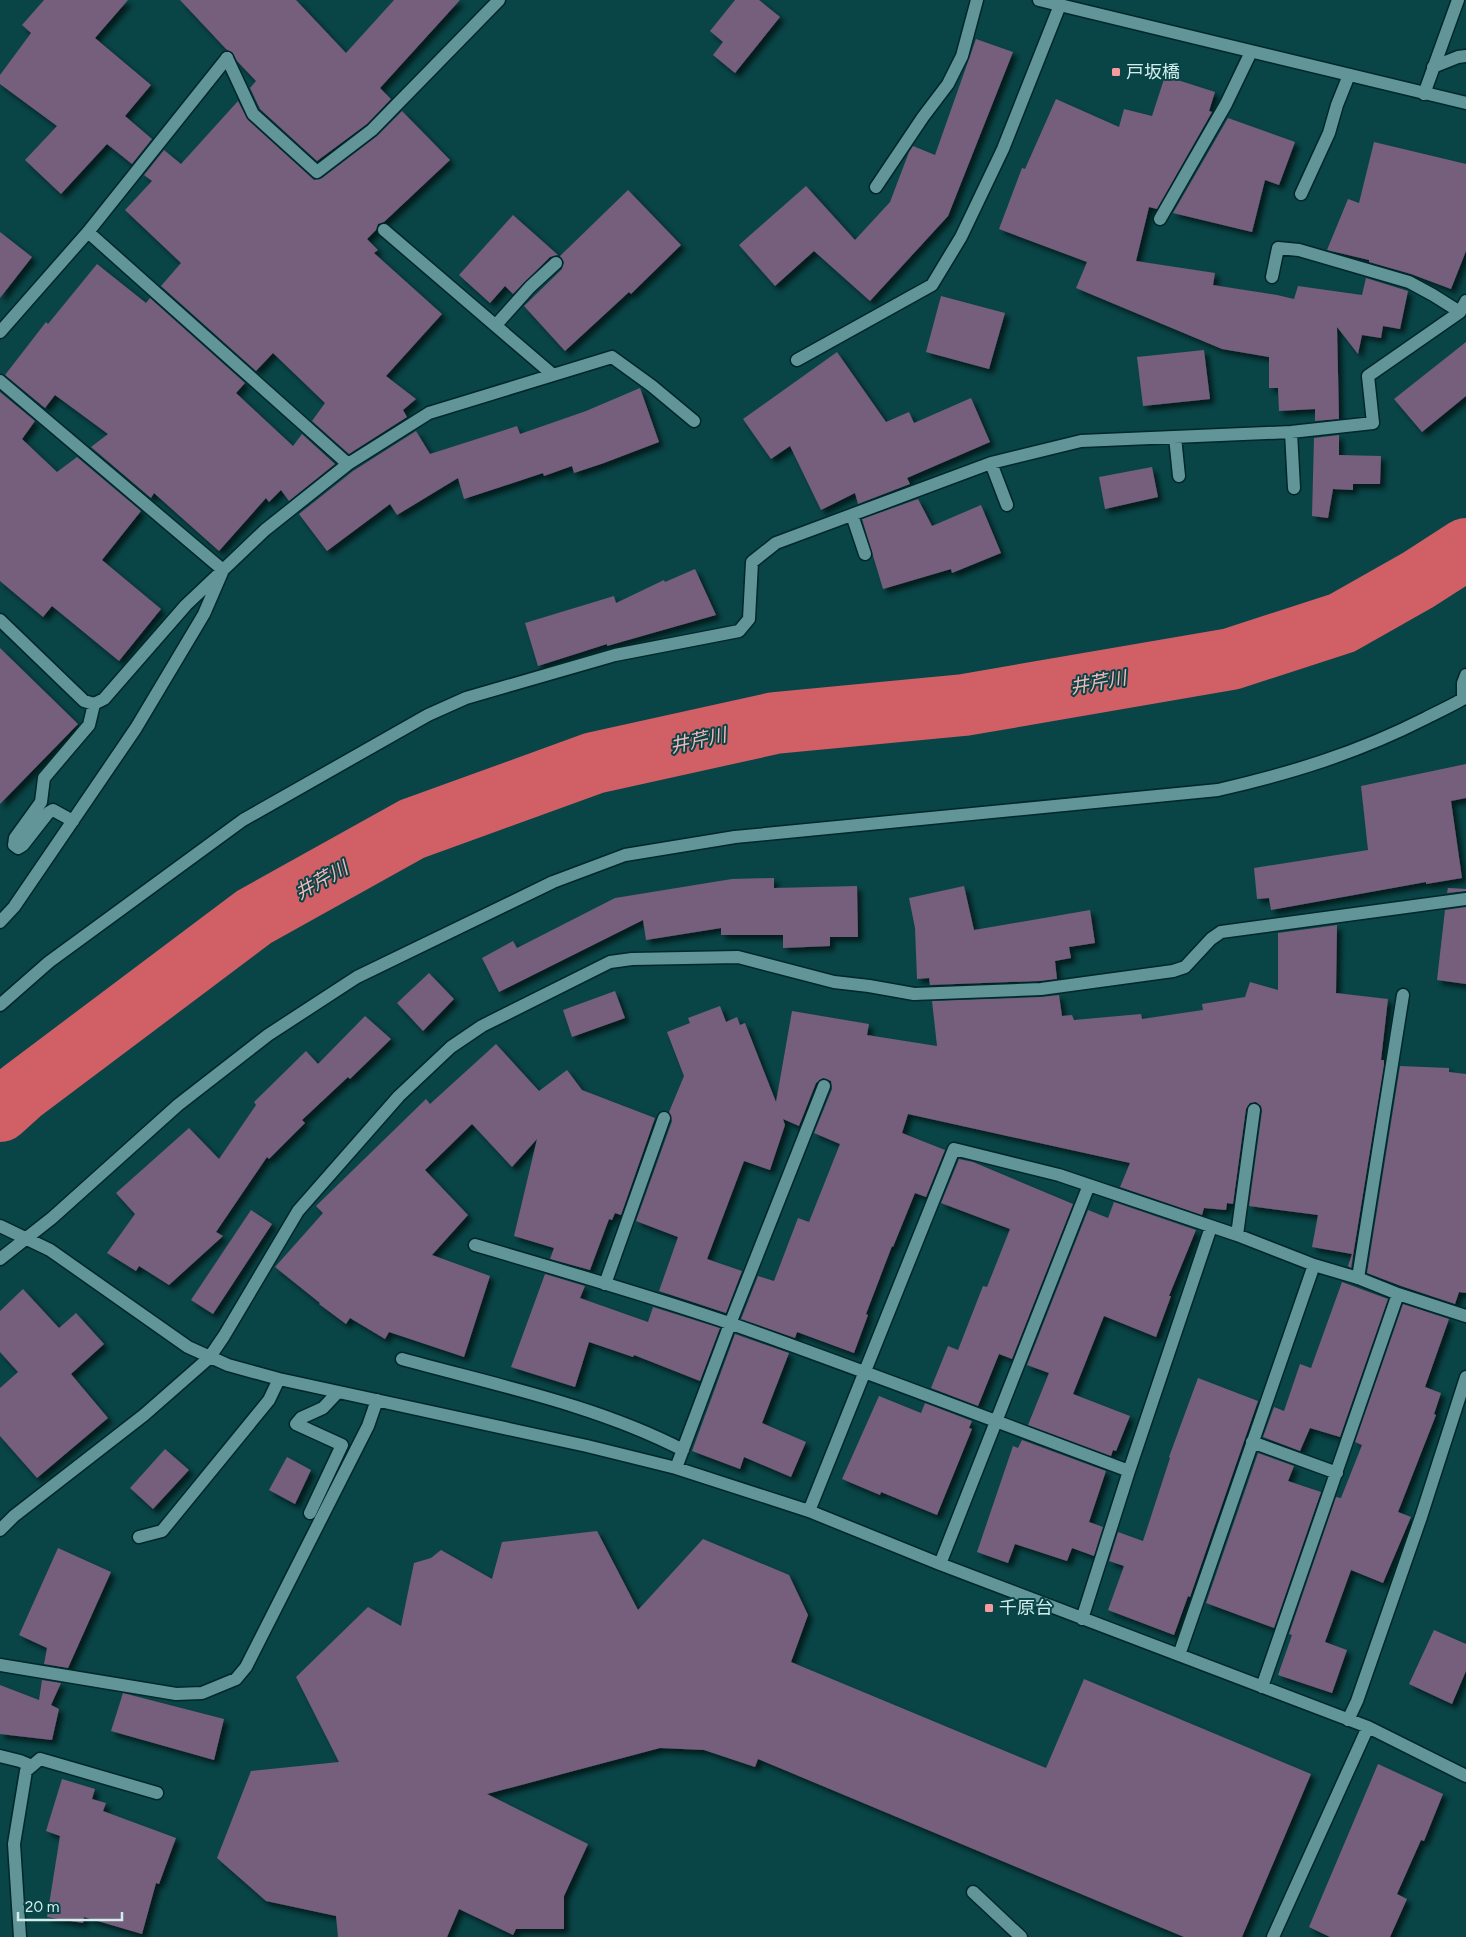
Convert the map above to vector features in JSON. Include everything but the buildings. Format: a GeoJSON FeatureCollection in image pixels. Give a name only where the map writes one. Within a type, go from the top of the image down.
{"type":"FeatureCollection","features":[{"type":"Feature","properties":{"kind":"street"},"geometry":{"type":"LineString","coordinates":[[0,332],[88,232],[227,58],[253,114],[317,172],[372,130],[499,0]]}},
{"type":"Feature","properties":{"kind":"street"},"geometry":{"type":"LineString","coordinates":[[876,187],[923,117],[948,84],[962,56],[977,0]]}},
{"type":"Feature","properties":{"kind":"street"},"geometry":{"type":"LineString","coordinates":[[1040,0],[1466,103]]}},
{"type":"Feature","properties":{"kind":"street"},"geometry":{"type":"LineString","coordinates":[[1424,94],[1458,0]]}},
{"type":"Feature","properties":{"kind":"street"},"geometry":{"type":"LineString","coordinates":[[797,360],[932,285],[962,237],[1003,149],[1060,5]]}},
{"type":"Feature","properties":{"kind":"street"},"geometry":{"type":"LineString","coordinates":[[1160,220],[1226,104],[1251,52]]}},
{"type":"Feature","properties":{"kind":"street"},"geometry":{"type":"LineString","coordinates":[[1433,67],[1458,57],[1466,56]]}},
{"type":"Feature","properties":{"kind":"street"},"geometry":{"type":"LineString","coordinates":[[1301,194],[1329,133],[1337,105],[1349,75]]}},
{"type":"Feature","properties":{"kind":"street"},"geometry":{"type":"LineString","coordinates":[[384,230],[552,374]]}},
{"type":"Feature","properties":{"kind":"street"},"geometry":{"type":"LineString","coordinates":[[88,232],[348,464]]}},
{"type":"Feature","properties":{"kind":"street"},"geometry":{"type":"LineString","coordinates":[[1272,277],[1278,248],[1299,250],[1409,282],[1463,306]]}},
{"type":"Feature","properties":{"kind":"street"},"geometry":{"type":"LineString","coordinates":[[496,325],[530,287],[556,263]]}},
{"type":"Feature","properties":{"kind":"street"},"geometry":{"type":"LineString","coordinates":[[0,1005],[49,962],[243,820],[428,715],[466,698],[615,655],[739,631],[749,619],[752,562],[776,543],[992,462],[1081,441],[1290,432],[1373,423],[1368,376],[1463,306]]}},
{"type":"Feature","properties":{"kind":"street"},"geometry":{"type":"LineString","coordinates":[[73,821],[53,810],[48,813],[23,845],[18,848],[14,845],[15,838],[41,802],[44,778],[89,725],[94,704],[104,698],[186,605],[265,530],[348,464],[429,413],[612,357],[652,386],[694,421]]}},
{"type":"Feature","properties":{"kind":"street"},"geometry":{"type":"LineString","coordinates":[[0,381],[223,570]]}},
{"type":"Feature","properties":{"kind":"street"},"geometry":{"type":"LineString","coordinates":[[1290,432],[1294,488]]}},
{"type":"Feature","properties":{"kind":"street"},"geometry":{"type":"LineString","coordinates":[[1175,437],[1179,476]]}},
{"type":"Feature","properties":{"kind":"street"},"geometry":{"type":"LineString","coordinates":[[992,462],[1006,505]]}},
{"type":"Feature","properties":{"kind":"street"},"geometry":{"type":"LineString","coordinates":[[852,515],[865,554]]}},
{"type":"Feature","properties":{"kind":"street"},"geometry":{"type":"LineString","coordinates":[[0,922],[14,907],[141,720],[204,614],[223,570]]}},
{"type":"Feature","properties":{"kind":"street"},"geometry":{"type":"LineString","coordinates":[[0,620],[84,700],[94,704]]}},
{"type":"Feature","properties":{"kind":"street"},"geometry":{"type":"LineString","coordinates":[[0,1259],[52,1218],[178,1105],[268,1035],[357,977],[553,882],[625,856],[735,837],[1218,790],[1286,774],[1355,751],[1410,726],[1465,698],[1463,683],[1466,675]]}},
{"type":"Feature","properties":{"kind":"street"},"geometry":{"type":"LineString","coordinates":[[0,1530],[14,1516],[144,1415],[209,1358],[298,1211],[400,1096],[451,1047],[482,1026],[610,962],[632,959],[738,957],[834,982],[914,994],[1041,989],[1173,971],[1186,967],[1211,939],[1221,932],[1466,899]]}},
{"type":"Feature","properties":{"kind":"street"},"geometry":{"type":"LineString","coordinates":[[1358,1278],[1404,995]]}},
{"type":"Feature","properties":{"kind":"street"},"geometry":{"type":"LineString","coordinates":[[676,1468],[730,1324],[824,1086]]}},
{"type":"Feature","properties":{"kind":"street"},"geometry":{"type":"LineString","coordinates":[[1237,1235],[1254,1110]]}},
{"type":"Feature","properties":{"kind":"street"},"geometry":{"type":"LineString","coordinates":[[605,1284],[664,1118]]}},
{"type":"Feature","properties":{"kind":"street"},"geometry":{"type":"LineString","coordinates":[[809,1512],[954,1149],[1059,1175],[1237,1235],[1314,1265],[1358,1278],[1398,1294],[1466,1316]]}},
{"type":"Feature","properties":{"kind":"street"},"geometry":{"type":"LineString","coordinates":[[940,1564],[1089,1185]]}},
{"type":"Feature","properties":{"kind":"street"},"geometry":{"type":"LineString","coordinates":[[0,1226],[50,1250],[188,1347],[209,1358],[280,1379],[588,1446],[676,1468],[809,1512],[1082,1619],[1368,1727],[1466,1776]]}},
{"type":"Feature","properties":{"kind":"street"},"geometry":{"type":"LineString","coordinates":[[1082,1619],[1129,1471],[1211,1227]]}},
{"type":"Feature","properties":{"kind":"street"},"geometry":{"type":"LineString","coordinates":[[476,1245],[730,1324],[864,1371],[1129,1471]]}},
{"type":"Feature","properties":{"kind":"street"},"geometry":{"type":"LineString","coordinates":[[1179,1655],[1314,1265]]}},
{"type":"Feature","properties":{"kind":"street"},"geometry":{"type":"LineString","coordinates":[[1262,1688],[1398,1294]]}},
{"type":"Feature","properties":{"kind":"street"},"geometry":{"type":"LineString","coordinates":[[402,1359],[580,1408],[659,1438],[682,1450]]}},
{"type":"Feature","properties":{"kind":"street"},"geometry":{"type":"LineString","coordinates":[[1348,1720],[1421,1517],[1466,1377]]}},
{"type":"Feature","properties":{"kind":"street"},"geometry":{"type":"LineString","coordinates":[[139,1537],[162,1532],[270,1400],[280,1379]]}},
{"type":"Feature","properties":{"kind":"street"},"geometry":{"type":"LineString","coordinates":[[310,1513],[342,1445],[296,1424],[301,1418],[323,1408],[338,1392]]}},
{"type":"Feature","properties":{"kind":"street"},"geometry":{"type":"LineString","coordinates":[[0,1665],[176,1694],[202,1693],[236,1679],[246,1667],[368,1426],[377,1400]]}},
{"type":"Feature","properties":{"kind":"street"},"geometry":{"type":"LineString","coordinates":[[1252,1442],[1337,1472]]}},
{"type":"Feature","properties":{"kind":"street"},"geometry":{"type":"LineString","coordinates":[[1273,1937],[1368,1727]]}},
{"type":"Feature","properties":{"kind":"street"},"geometry":{"type":"LineString","coordinates":[[0,1756],[32,1766]]}},
{"type":"Feature","properties":{"kind":"street"},"geometry":{"type":"LineString","coordinates":[[20,1937],[14,1844],[26,1771],[40,1759],[157,1793]]}},
{"type":"Feature","properties":{"kind":"street"},"geometry":{"type":"LineString","coordinates":[[973,1892],[1022,1937]]}},
{"type":"Feature","properties":{"kind":"waterway","name":"井芹川"},"geometry":{"type":"LineString","coordinates":[[0,1111],[21,1092],[254,917],[412,829],[594,763],[775,723],[964,705],[1231,659],[1342,623],[1418,580],[1466,549]]}},
{"type":"Feature","properties":{"kind":"place","name":"戸坂橋"},"geometry":{"type":"Point","coordinates":[1116,72]}},
{"type":"Feature","properties":{"kind":"place","name":"千原台"},"geometry":{"type":"Point","coordinates":[989,1608]}}]}
